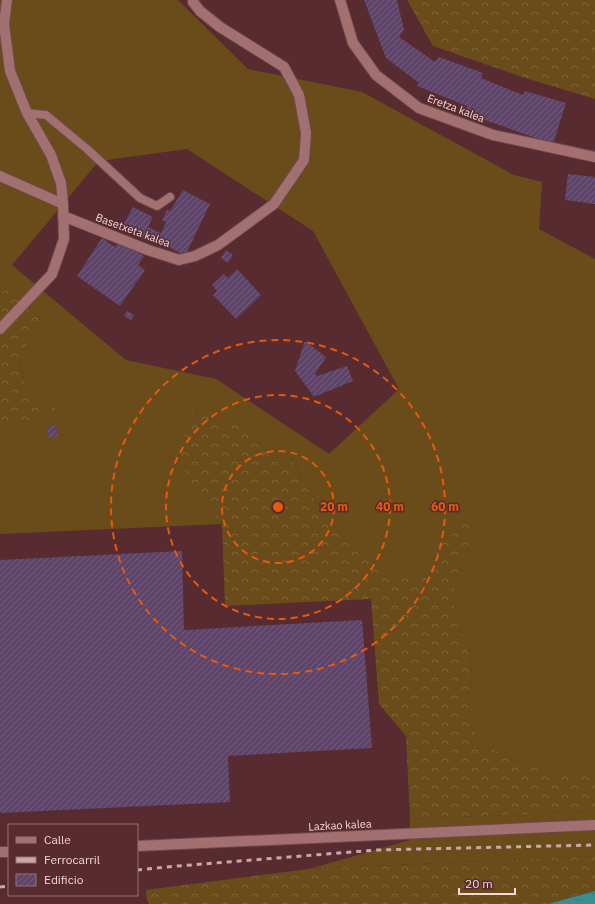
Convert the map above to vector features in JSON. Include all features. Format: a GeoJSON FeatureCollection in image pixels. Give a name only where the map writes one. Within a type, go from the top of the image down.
{"type":"FeatureCollection","features":[{"type":"Feature","properties":{"kind":"street"},"geometry":{"type":"LineString","coordinates":[[0,329],[52,274],[64,239],[61,183],[51,155],[27,112],[10,71],[4,24],[7,0]]}},
{"type":"Feature","properties":{"kind":"street","name":"Basetxeta kalea"},"geometry":{"type":"LineString","coordinates":[[63,216],[148,250],[179,260],[195,256],[218,245],[274,204],[304,160],[306,133],[299,95],[284,67],[220,27],[200,11],[193,0]]}},
{"type":"Feature","properties":{"kind":"street","name":"Eretza kalea"},"geometry":{"type":"LineString","coordinates":[[340,0],[353,43],[376,75],[419,108],[493,135],[595,157]]}},
{"type":"Feature","properties":{"kind":"street"},"geometry":{"type":"LineString","coordinates":[[0,176],[63,204]]}},
{"type":"Feature","properties":{"kind":"street","name":"Lazkao kalea"},"geometry":{"type":"LineString","coordinates":[[138,846],[595,825]]}},
{"type":"Feature","properties":{"kind":"lane"},"geometry":{"type":"LineString","coordinates":[[27,112],[46,115],[87,149],[140,198],[157,206],[170,197]]}},
{"type":"Feature","properties":{"kind":"green space"},"geometry":{"type":"Polygon","coordinates":[[[0,0],[178,0],[248,69],[362,92],[514,175],[542,182],[539,229],[595,259],[595,769],[559,776],[513,760],[478,741],[466,699],[472,679],[469,644],[454,620],[454,584],[470,542],[440,546],[419,584],[393,574],[351,548],[311,495],[291,457],[276,462],[242,427],[193,487],[222,524],[0,534],[0,432],[4,429],[28,393],[18,361],[40,318],[5,290],[0,293],[0,0]],[[187,149],[99,161],[12,265],[126,360],[216,379],[329,454],[399,389],[313,231],[187,149]]]}},
{"type":"Feature","properties":{"kind":"green space"},"geometry":{"type":"Polygon","coordinates":[[[407,0],[595,0],[595,99],[522,77],[433,46],[407,0]]]}},
{"type":"Feature","properties":{"kind":"green space"},"geometry":{"type":"Polygon","coordinates":[[[5,290],[40,318],[18,362],[28,393],[56,409],[0,432],[0,293],[5,290]]]}},
{"type":"Feature","properties":{"kind":"green space"},"geometry":{"type":"Polygon","coordinates":[[[191,409],[242,427],[276,462],[290,456],[311,495],[351,548],[393,574],[419,583],[440,546],[471,505],[470,542],[454,584],[454,620],[469,644],[472,679],[466,699],[478,741],[513,760],[559,776],[595,769],[595,811],[410,819],[406,736],[379,704],[371,599],[225,606],[222,524],[193,487],[179,457],[191,409]]]}},
{"type":"Feature","properties":{"kind":"green space"},"geometry":{"type":"Polygon","coordinates":[[[595,811],[595,856],[309,869],[410,840],[410,819],[595,811]]]}},
{"type":"Feature","properties":{"kind":"green space"},"geometry":{"type":"Polygon","coordinates":[[[595,856],[595,891],[548,904],[149,904],[146,890],[309,869],[595,856]]]}},
{"type":"Feature","properties":{"kind":"water"},"geometry":{"type":"Polygon","coordinates":[[[595,891],[595,904],[548,904],[595,891]]]}},
{"type":"Feature","properties":{"kind":"building"},"geometry":{"type":"Polygon","coordinates":[[[364,0],[397,0],[404,30],[399,37],[435,62],[439,57],[483,73],[481,78],[523,95],[525,91],[566,103],[553,144],[465,113],[467,106],[417,86],[419,83],[386,58],[364,0]]]}},
{"type":"Feature","properties":{"kind":"building"},"geometry":{"type":"Polygon","coordinates":[[[568,174],[595,177],[595,204],[565,200],[568,174]]]}},
{"type":"Feature","properties":{"kind":"building"},"geometry":{"type":"Polygon","coordinates":[[[183,190],[210,204],[185,256],[148,235],[145,240],[122,227],[133,207],[153,217],[148,227],[161,233],[166,222],[162,220],[167,210],[170,211],[183,190]]]}},
{"type":"Feature","properties":{"kind":"building"},"geometry":{"type":"Polygon","coordinates":[[[102,238],[115,247],[119,241],[144,256],[138,265],[145,270],[120,306],[77,276],[102,238]]]}},
{"type":"Feature","properties":{"kind":"building"},"geometry":{"type":"Polygon","coordinates":[[[226,250],[233,255],[228,263],[221,258],[226,250]]]}},
{"type":"Feature","properties":{"kind":"building"},"geometry":{"type":"Polygon","coordinates":[[[237,269],[261,295],[236,319],[213,295],[217,291],[212,285],[224,274],[228,278],[237,269]]]}},
{"type":"Feature","properties":{"kind":"building"},"geometry":{"type":"Polygon","coordinates":[[[127,311],[134,315],[131,320],[124,316],[127,311]]]}},
{"type":"Feature","properties":{"kind":"building"},"geometry":{"type":"Polygon","coordinates":[[[305,341],[326,357],[315,374],[317,376],[347,366],[353,381],[314,397],[295,371],[305,341]]]}},
{"type":"Feature","properties":{"kind":"building"},"geometry":{"type":"Polygon","coordinates":[[[56,425],[58,436],[49,438],[47,427],[56,425]]]}},
{"type":"Feature","properties":{"kind":"building"},"geometry":{"type":"Polygon","coordinates":[[[182,551],[184,630],[362,620],[372,748],[228,756],[230,802],[0,813],[0,560],[182,551]]]}},
{"type":"Feature","properties":{"kind":"railway"},"geometry":{"type":"LineString","coordinates":[[138,870],[376,850],[595,845]]}},
{"type":"Feature","properties":{"kind":"railway"},"geometry":{"type":"LineString","coordinates":[[0,887],[8,886]]}}]}
